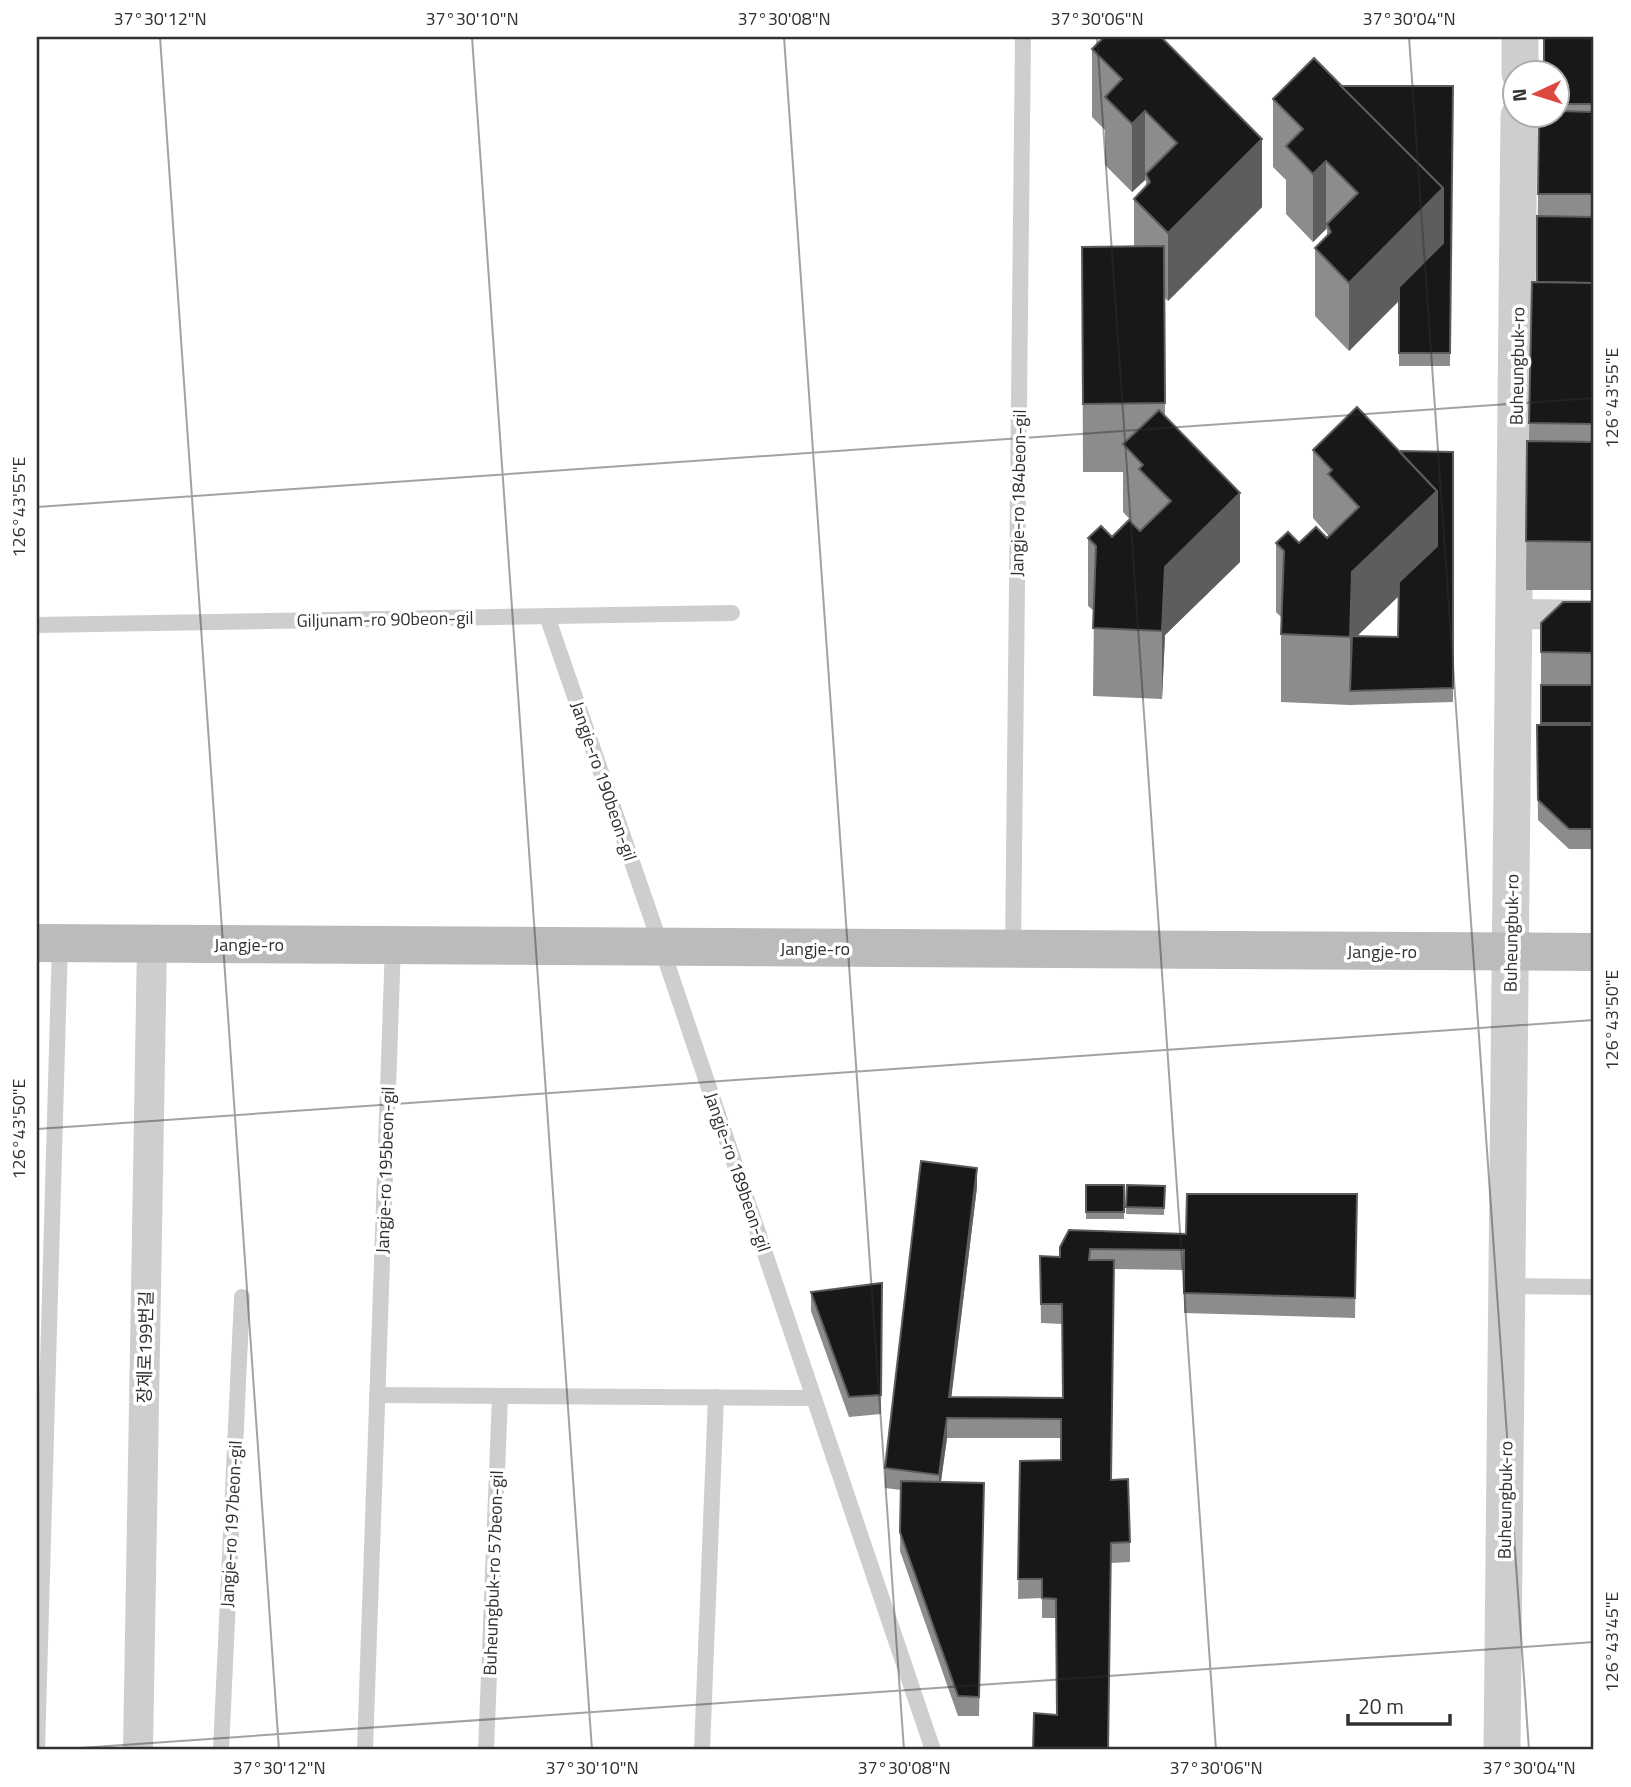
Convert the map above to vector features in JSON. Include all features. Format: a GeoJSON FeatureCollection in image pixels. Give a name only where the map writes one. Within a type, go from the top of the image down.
{"type":"FeatureCollection","features":[{"type":"Feature","properties":{"kind":"main road","name":"Jangje-ro"},"geometry":{"type":"LineString","coordinates":[[48,943],[1594,952]]}},
{"type":"Feature","properties":{"kind":"street"},"geometry":{"type":"LineString","coordinates":[[1520,37],[1520,60]]}},
{"type":"Feature","properties":{"kind":"street","name":"Buheungbuk-ro"},"geometry":{"type":"LineString","coordinates":[[1502,1750],[1519,130]]}},
{"type":"Feature","properties":{"kind":"street"},"geometry":{"type":"LineString","coordinates":[[1514,614],[1594,615]]}},
{"type":"Feature","properties":{"kind":"street","name":"장제로199번길"},"geometry":{"type":"LineString","coordinates":[[138,1750],[152,944]]}},
{"type":"Feature","properties":{"kind":"lane","name":"Jangje-ro 184beon-gil"},"geometry":{"type":"LineString","coordinates":[[1013,949],[1023,37]]}},
{"type":"Feature","properties":{"kind":"lane","name":"Giljunam-ro 90beon-gil"},"geometry":{"type":"LineString","coordinates":[[37,625],[732,613]]}},
{"type":"Feature","properties":{"kind":"lane","name":"Jangje-ro 190beon-gil"},"geometry":{"type":"LineString","coordinates":[[547,616],[661,946]]}},
{"type":"Feature","properties":{"kind":"lane"},"geometry":{"type":"LineString","coordinates":[[37,1750],[48,943]]}},
{"type":"Feature","properties":{"kind":"lane","name":"Jangje-ro 195beon-gil"},"geometry":{"type":"LineString","coordinates":[[365,1750],[393,945]]}},
{"type":"Feature","properties":{"kind":"lane","name":"Jangje-ro 189beon-gil"},"geometry":{"type":"LineString","coordinates":[[661,946],[933,1750]]}},
{"type":"Feature","properties":{"kind":"lane"},"geometry":{"type":"LineString","coordinates":[[1507,1286],[1594,1287]]}},
{"type":"Feature","properties":{"kind":"lane","name":"Jangje-ro 197beon-gil"},"geometry":{"type":"LineString","coordinates":[[221,1750],[242,1297]]}},
{"type":"Feature","properties":{"kind":"lane"},"geometry":{"type":"LineString","coordinates":[[377,1395],[814,1398]]}},
{"type":"Feature","properties":{"kind":"lane","name":"Buheungbuk-ro 57beon-gil"},"geometry":{"type":"LineString","coordinates":[[486,1750],[500,1396]]}},
{"type":"Feature","properties":{"kind":"lane"},"geometry":{"type":"LineString","coordinates":[[702,1750],[716,1397]]}},
{"type":"Feature","properties":{"kind":"building"},"geometry":{"type":"Polygon","coordinates":[[[1104,37],[1161,37],[1262,139],[1168,233],[1134,199],[1150,182],[1146,174],[1177,143],[1145,111],[1132,124],[1105,97],[1122,79],[1092,49],[1104,37]]]}},
{"type":"Feature","properties":{"kind":"building"},"geometry":{"type":"Polygon","coordinates":[[[1544,37],[1594,37],[1594,104],[1572,104],[1572,60],[1544,60],[1544,37]]]}},
{"type":"Feature","properties":{"kind":"building"},"geometry":{"type":"Polygon","coordinates":[[[1314,58],[1443,188],[1349,283],[1315,248],[1331,232],[1327,224],[1358,193],[1326,161],[1313,174],[1286,146],[1303,129],[1273,99],[1314,58]]]}},
{"type":"Feature","properties":{"kind":"building"},"geometry":{"type":"Polygon","coordinates":[[[1341,86],[1453,86],[1450,353],[1399,353],[1399,287],[1443,243],[1443,188],[1341,86]]]}},
{"type":"Feature","properties":{"kind":"building"},"geometry":{"type":"Polygon","coordinates":[[[1572,111],[1594,112],[1594,194],[1538,194],[1539,130],[1572,130],[1572,111]]]}},
{"type":"Feature","properties":{"kind":"building"},"geometry":{"type":"Polygon","coordinates":[[[1537,216],[1594,217],[1594,283],[1537,282],[1537,216]]]}},
{"type":"Feature","properties":{"kind":"building"},"geometry":{"type":"Polygon","coordinates":[[[1164,246],[1165,403],[1083,404],[1082,247],[1164,246]]]}},
{"type":"Feature","properties":{"kind":"building"},"geometry":{"type":"Polygon","coordinates":[[[1532,282],[1594,283],[1594,424],[1529,423],[1532,282]]]}},
{"type":"Feature","properties":{"kind":"building"},"geometry":{"type":"Polygon","coordinates":[[[1357,407],[1437,491],[1352,572],[1350,637],[1281,634],[1284,551],[1276,543],[1288,532],[1299,543],[1316,527],[1327,538],[1359,507],[1328,474],[1332,470],[1313,450],[1357,407]]]}},
{"type":"Feature","properties":{"kind":"building"},"geometry":{"type":"Polygon","coordinates":[[[1159,410],[1240,493],[1165,567],[1162,631],[1093,628],[1096,546],[1088,538],[1101,526],[1112,537],[1129,520],[1140,531],[1171,501],[1139,469],[1143,465],[1123,444],[1159,410]]]}},
{"type":"Feature","properties":{"kind":"building"},"geometry":{"type":"Polygon","coordinates":[[[1527,441],[1594,442],[1594,542],[1526,541],[1527,441]]]}},
{"type":"Feature","properties":{"kind":"building"},"geometry":{"type":"Polygon","coordinates":[[[1401,451],[1453,452],[1453,688],[1350,691],[1352,636],[1398,637],[1399,582],[1437,546],[1437,491],[1401,451]]]}},
{"type":"Feature","properties":{"kind":"building"},"geometry":{"type":"Polygon","coordinates":[[[1563,602],[1594,602],[1594,653],[1541,652],[1541,623],[1563,602]]]}},
{"type":"Feature","properties":{"kind":"building"},"geometry":{"type":"Polygon","coordinates":[[[1541,685],[1594,685],[1594,723],[1541,723],[1541,685]]]}},
{"type":"Feature","properties":{"kind":"building"},"geometry":{"type":"Polygon","coordinates":[[[1537,725],[1593,725],[1594,829],[1569,829],[1538,800],[1537,725]]]}},
{"type":"Feature","properties":{"kind":"building"},"geometry":{"type":"Polygon","coordinates":[[[921,1161],[977,1168],[949,1397],[1063,1398],[1062,1304],[1041,1304],[1040,1256],[1060,1257],[1060,1247],[1069,1230],[1186,1234],[1187,1194],[1357,1194],[1355,1298],[1184,1293],[1184,1250],[1090,1249],[1089,1260],[1114,1260],[1111,1480],[1128,1479],[1130,1542],[1111,1543],[1108,1750],[1033,1750],[1034,1713],[1057,1715],[1056,1599],[1042,1598],[1042,1579],[1018,1579],[1020,1461],[1061,1460],[1061,1419],[947,1418],[939,1475],[885,1468],[921,1161]]]}},
{"type":"Feature","properties":{"kind":"building"},"geometry":{"type":"Polygon","coordinates":[[[1086,1185],[1124,1185],[1124,1212],[1086,1212],[1086,1185]]]}},
{"type":"Feature","properties":{"kind":"building"},"geometry":{"type":"Polygon","coordinates":[[[1127,1185],[1165,1186],[1164,1208],[1126,1207],[1127,1185]]]}},
{"type":"Feature","properties":{"kind":"building"},"geometry":{"type":"Polygon","coordinates":[[[882,1283],[881,1395],[849,1397],[811,1292],[882,1283]]]}},
{"type":"Feature","properties":{"kind":"building"},"geometry":{"type":"Polygon","coordinates":[[[901,1481],[984,1483],[979,1697],[958,1696],[900,1532],[901,1481]]]}}]}
